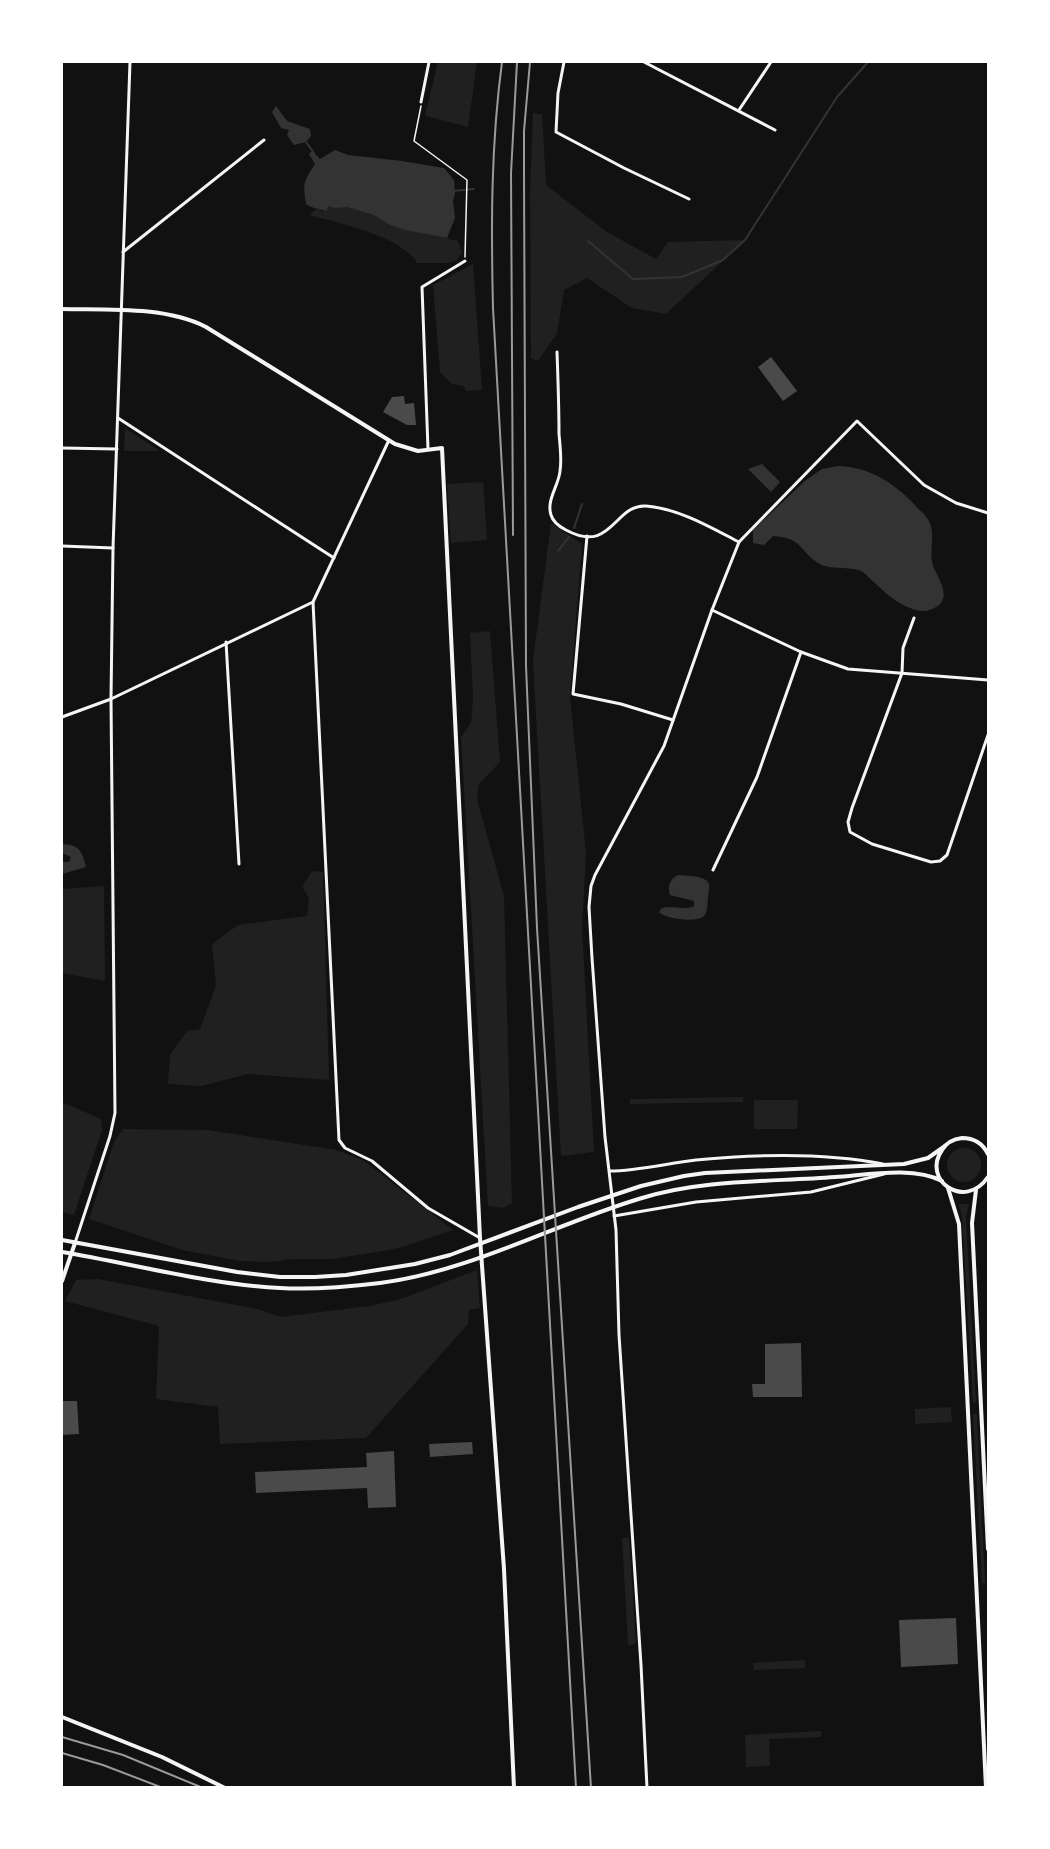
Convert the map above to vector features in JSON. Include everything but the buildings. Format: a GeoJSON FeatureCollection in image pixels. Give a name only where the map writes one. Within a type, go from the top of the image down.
{"type":"FeatureCollection","features":[{"type":"Feature","properties":{"kind":"street"},"geometry":{"type":"LineString","coordinates":[[62,1281],[111,1136],[115,1113],[111,699],[113,548],[130,62]]}},
{"type":"Feature","properties":{"kind":"street"},"geometry":{"type":"LineString","coordinates":[[421,102],[429,62]]}},
{"type":"Feature","properties":{"kind":"street"},"geometry":{"type":"LineString","coordinates":[[564,62],[558,93],[556,132],[689,199]]}},
{"type":"Feature","properties":{"kind":"street"},"geometry":{"type":"LineString","coordinates":[[644,62],[775,130]]}},
{"type":"Feature","properties":{"kind":"street"},"geometry":{"type":"LineString","coordinates":[[738,111],[771,62]]}},
{"type":"Feature","properties":{"kind":"street"},"geometry":{"type":"LineString","coordinates":[[123,252],[264,140]]}},
{"type":"Feature","properties":{"kind":"street"},"geometry":{"type":"LineString","coordinates":[[428,451],[422,287],[465,261]]}},
{"type":"Feature","properties":{"kind":"street"},"geometry":{"type":"LineString","coordinates":[[62,309],[170,315],[196,322],[388,440],[410,450],[428,451],[442,448],[480,1238],[504,1569],[514,1788]]}},
{"type":"Feature","properties":{"kind":"street"},"geometry":{"type":"LineString","coordinates":[[557,352],[560,471],[551,500],[551,515],[560,526],[570,532],[587,536],[598,535],[607,531],[627,511],[644,506],[661,508],[691,518],[739,542]]}},
{"type":"Feature","properties":{"kind":"street"},"geometry":{"type":"LineString","coordinates":[[118,418],[334,558]]}},
{"type":"Feature","properties":{"kind":"street"},"geometry":{"type":"LineString","coordinates":[[647,1788],[619,1325],[616,1230],[605,1137],[589,907],[591,886],[664,746],[712,610],[739,542],[857,421],[924,485],[956,503],[988,513]]}},
{"type":"Feature","properties":{"kind":"street"},"geometry":{"type":"LineString","coordinates":[[388,440],[314,602],[339,1140],[345,1148],[372,1161],[428,1208],[480,1238]]}},
{"type":"Feature","properties":{"kind":"street"},"geometry":{"type":"LineString","coordinates":[[62,448],[117,449]]}},
{"type":"Feature","properties":{"kind":"street"},"geometry":{"type":"LineString","coordinates":[[587,536],[573,694],[621,704],[673,720]]}},
{"type":"Feature","properties":{"kind":"street"},"geometry":{"type":"LineString","coordinates":[[62,546],[113,548]]}},
{"type":"Feature","properties":{"kind":"street"},"geometry":{"type":"LineString","coordinates":[[62,717],[111,699],[226,642],[314,602]]}},
{"type":"Feature","properties":{"kind":"street"},"geometry":{"type":"LineString","coordinates":[[712,610],[801,652],[848,669],[988,680]]}},
{"type":"Feature","properties":{"kind":"street"},"geometry":{"type":"LineString","coordinates":[[914,618],[903,648],[902,673],[852,808],[848,822],[850,832],[872,844],[931,862],[940,861],[947,855],[988,735]]}},
{"type":"Feature","properties":{"kind":"street"},"geometry":{"type":"LineString","coordinates":[[226,642],[239,864]]}},
{"type":"Feature","properties":{"kind":"street"},"geometry":{"type":"LineString","coordinates":[[713,870],[757,777],[801,652]]}},
{"type":"Feature","properties":{"kind":"street"},"geometry":{"type":"LineString","coordinates":[[62,1240],[197,1266],[269,1276],[315,1277],[381,1270],[450,1255],[640,1186],[684,1176],[915,1162],[928,1158],[951,1142],[964,1138],[978,1142],[988,1153]]}},
{"type":"Feature","properties":{"kind":"street"},"geometry":{"type":"LineString","coordinates":[[942,1181],[937,1167],[940,1152],[945,1146]]}},
{"type":"Feature","properties":{"kind":"street"},"geometry":{"type":"LineString","coordinates":[[610,1171],[700,1160],[816,1155],[851,1158],[888,1165]]}},
{"type":"Feature","properties":{"kind":"street"},"geometry":{"type":"LineString","coordinates":[[614,1216],[707,1201],[811,1192],[844,1186],[889,1173]]}},
{"type":"Feature","properties":{"kind":"street"},"geometry":{"type":"LineString","coordinates":[[62,1252],[194,1277],[280,1288],[317,1288],[383,1282],[454,1266],[493,1254],[620,1205],[686,1188],[889,1173],[931,1175],[942,1181],[948,1188],[959,1224],[986,1788]]}},
{"type":"Feature","properties":{"kind":"street"},"geometry":{"type":"LineString","coordinates":[[948,1188],[962,1192],[976,1190],[988,1177]]}},
{"type":"Feature","properties":{"kind":"street"},"geometry":{"type":"LineString","coordinates":[[976,1190],[972,1223],[988,1549]]}},
{"type":"Feature","properties":{"kind":"street"},"geometry":{"type":"LineString","coordinates":[[62,1717],[162,1757],[225,1788]]}},
{"type":"Feature","properties":{"kind":"path"},"geometry":{"type":"LineString","coordinates":[[421,102],[414,141],[467,180],[465,261]]}},
{"type":"Feature","properties":{"kind":"shaded area"},"geometry":{"type":"Polygon","coordinates":[[[438,62],[477,62],[468,127],[425,116],[438,62]]]}},
{"type":"Feature","properties":{"kind":"shaded area"},"geometry":{"type":"Polygon","coordinates":[[[276,106],[287,121],[310,129],[311,136],[306,142],[294,145],[287,135],[289,130],[281,128],[272,112],[276,106]]]}},
{"type":"Feature","properties":{"kind":"shaded area"},"geometry":{"type":"Polygon","coordinates":[[[533,113],[542,114],[546,185],[607,232],[656,259],[668,242],[745,240],[666,314],[632,308],[587,278],[564,290],[557,333],[538,361],[531,358],[530,192],[533,113]]]}},
{"type":"Feature","properties":{"kind":"shaded area"},"geometry":{"type":"Polygon","coordinates":[[[335,150],[348,155],[444,168],[454,180],[455,194],[453,201],[455,218],[447,238],[405,230],[388,224],[374,215],[347,207],[329,206],[326,211],[306,204],[305,183],[315,164],[309,154],[312,151],[320,159],[335,150]]]}},
{"type":"Feature","properties":{"kind":"shaded area"},"geometry":{"type":"Polygon","coordinates":[[[329,206],[347,207],[374,215],[388,224],[458,241],[462,253],[456,261],[417,263],[398,245],[384,238],[309,215],[318,208],[326,211],[329,206]]]}},
{"type":"Feature","properties":{"kind":"shaded area"},"geometry":{"type":"Polygon","coordinates":[[[473,264],[482,390],[466,391],[464,386],[452,384],[440,372],[433,285],[473,264]]]}},
{"type":"Feature","properties":{"kind":"shaded area"},"geometry":{"type":"Polygon","coordinates":[[[125,428],[160,451],[124,451],[125,428]]]}},
{"type":"Feature","properties":{"kind":"shaded area"},"geometry":{"type":"Polygon","coordinates":[[[762,464],[780,482],[771,492],[748,469],[762,464]]]}},
{"type":"Feature","properties":{"kind":"shaded area"},"geometry":{"type":"Polygon","coordinates":[[[838,466],[860,469],[880,477],[906,496],[928,519],[932,531],[932,562],[943,592],[941,603],[936,607],[923,611],[904,605],[886,593],[863,572],[818,563],[789,539],[773,536],[764,545],[753,543],[753,530],[806,480],[822,469],[838,466]]]}},
{"type":"Feature","properties":{"kind":"shaded area"},"geometry":{"type":"Polygon","coordinates":[[[483,482],[487,540],[451,543],[447,484],[483,482]]]}},
{"type":"Feature","properties":{"kind":"shaded area"},"geometry":{"type":"Polygon","coordinates":[[[551,523],[582,544],[570,697],[586,852],[582,927],[594,1152],[561,1156],[533,661],[551,523]]]}},
{"type":"Feature","properties":{"kind":"shaded area"},"geometry":{"type":"Polygon","coordinates":[[[490,631],[500,762],[479,784],[477,799],[504,896],[512,1203],[503,1208],[488,1206],[461,737],[471,723],[473,699],[470,633],[490,631]]]}},
{"type":"Feature","properties":{"kind":"shaded area"},"geometry":{"type":"Polygon","coordinates":[[[62,844],[76,847],[86,867],[62,874],[62,862],[69,862],[71,857],[62,853],[62,844]]]}},
{"type":"Feature","properties":{"kind":"shaded area"},"geometry":{"type":"Polygon","coordinates":[[[312,871],[323,872],[329,1080],[248,1074],[201,1086],[168,1084],[170,1055],[187,1031],[200,1029],[216,986],[212,944],[238,925],[307,916],[309,898],[302,887],[312,871]]]}},
{"type":"Feature","properties":{"kind":"shaded area"},"geometry":{"type":"Polygon","coordinates":[[[678,875],[700,877],[709,884],[707,910],[704,916],[695,919],[681,919],[668,917],[659,912],[666,907],[694,906],[694,901],[670,895],[670,883],[678,875]]]}},
{"type":"Feature","properties":{"kind":"shaded area"},"geometry":{"type":"Polygon","coordinates":[[[104,886],[105,981],[62,973],[62,889],[104,886]]]}},
{"type":"Feature","properties":{"kind":"shaded area"},"geometry":{"type":"Polygon","coordinates":[[[743,1097],[743,1102],[630,1104],[630,1099],[743,1097]]]}},
{"type":"Feature","properties":{"kind":"shaded area"},"geometry":{"type":"Polygon","coordinates":[[[754,1100],[798,1100],[797,1129],[754,1129],[754,1100]]]}},
{"type":"Feature","properties":{"kind":"shaded area"},"geometry":{"type":"Polygon","coordinates":[[[62,1102],[101,1119],[102,1130],[74,1215],[62,1212],[62,1102]]]}},
{"type":"Feature","properties":{"kind":"shaded area"},"geometry":{"type":"Polygon","coordinates":[[[123,1129],[208,1130],[336,1150],[363,1160],[453,1230],[399,1248],[331,1259],[240,1261],[182,1250],[89,1219],[114,1142],[123,1129]]]}},
{"type":"Feature","properties":{"kind":"shaded area"},"geometry":{"type":"Polygon","coordinates":[[[964,1148],[976,1153],[981,1165],[976,1177],[964,1182],[952,1177],[947,1165],[952,1153],[964,1148]]]}},
{"type":"Feature","properties":{"kind":"shaded area"},"geometry":{"type":"Polygon","coordinates":[[[959,1204],[969,1204],[966,1217],[976,1403],[973,1403],[962,1216],[959,1204]]]}},
{"type":"Feature","properties":{"kind":"shaded area"},"geometry":{"type":"Polygon","coordinates":[[[477,1270],[480,1308],[469,1310],[468,1324],[366,1438],[220,1444],[218,1407],[156,1399],[159,1326],[65,1301],[76,1280],[98,1279],[257,1309],[281,1317],[398,1300],[477,1270]]]}},
{"type":"Feature","properties":{"kind":"shaded area"},"geometry":{"type":"Polygon","coordinates":[[[951,1407],[952,1422],[915,1424],[915,1409],[951,1407]]]}},
{"type":"Feature","properties":{"kind":"shaded area"},"geometry":{"type":"Polygon","coordinates":[[[973,1414],[977,1414],[985,1583],[982,1583],[973,1414]]]}},
{"type":"Feature","properties":{"kind":"shaded area"},"geometry":{"type":"Polygon","coordinates":[[[629,1537],[636,1644],[628,1645],[622,1538],[629,1537]]]}},
{"type":"Feature","properties":{"kind":"shaded area"},"geometry":{"type":"Polygon","coordinates":[[[805,1660],[805,1668],[754,1670],[753,1663],[805,1660]]]}},
{"type":"Feature","properties":{"kind":"shaded area"},"geometry":{"type":"Polygon","coordinates":[[[821,1731],[821,1737],[769,1739],[770,1766],[746,1767],[745,1735],[821,1731]]]}},
{"type":"Feature","properties":{"kind":"waterway"},"geometry":{"type":"LineString","coordinates":[[588,241],[633,279],[682,277],[723,260],[745,240],[837,97],[868,62]]}},
{"type":"Feature","properties":{"kind":"waterway"},"geometry":{"type":"LineString","coordinates":[[306,142],[314,153]]}},
{"type":"Feature","properties":{"kind":"waterway"},"geometry":{"type":"LineString","coordinates":[[453,191],[474,189]]}},
{"type":"Feature","properties":{"kind":"waterway"},"geometry":{"type":"LineString","coordinates":[[574,528],[582,504]]}},
{"type":"Feature","properties":{"kind":"waterway"},"geometry":{"type":"LineString","coordinates":[[558,551],[569,537]]}},
{"type":"Feature","properties":{"kind":"railway"},"geometry":{"type":"LineString","coordinates":[[502,62],[493,184],[493,308],[576,1788]]}},
{"type":"Feature","properties":{"kind":"railway"},"geometry":{"type":"LineString","coordinates":[[513,535],[511,173],[517,62]]}},
{"type":"Feature","properties":{"kind":"railway"},"geometry":{"type":"LineString","coordinates":[[530,62],[524,131],[526,666],[537,928],[591,1788]]}},
{"type":"Feature","properties":{"kind":"railway"},"geometry":{"type":"LineString","coordinates":[[62,1737],[123,1755],[203,1788]]}},
{"type":"Feature","properties":{"kind":"railway"},"geometry":{"type":"LineString","coordinates":[[62,1753],[103,1765],[163,1788]]}}]}
